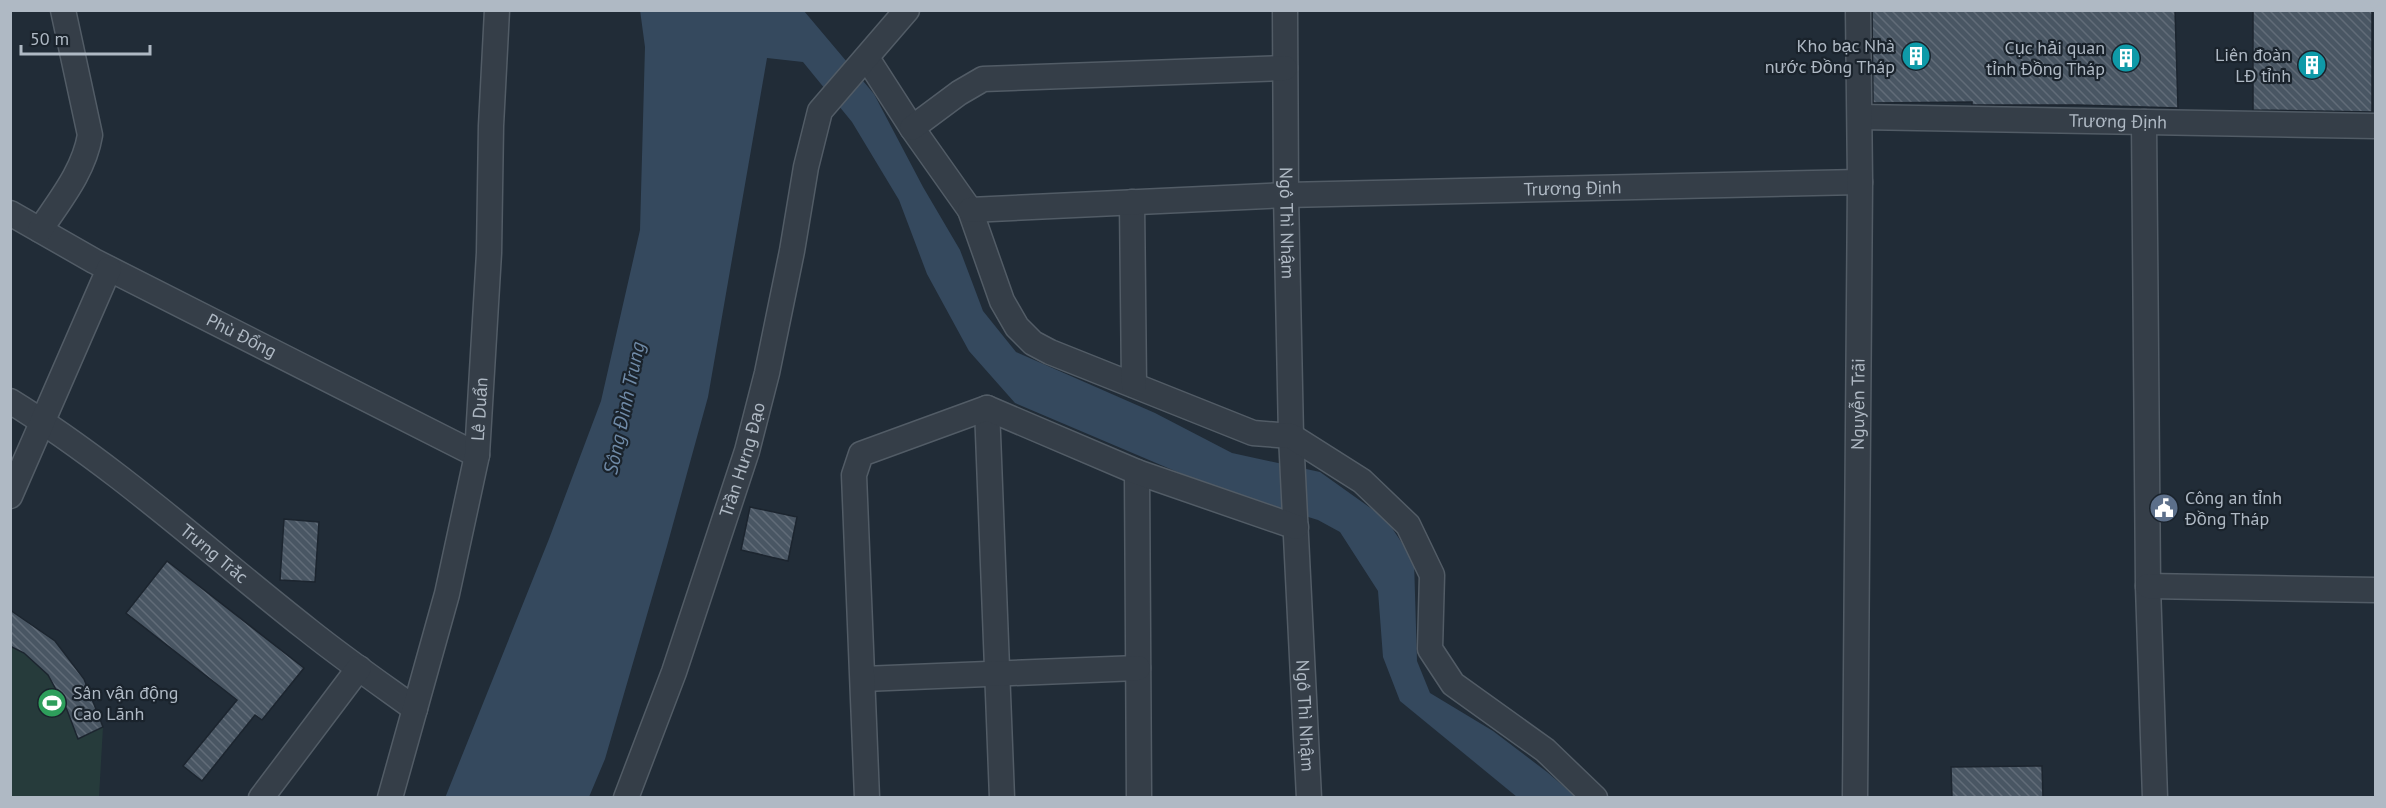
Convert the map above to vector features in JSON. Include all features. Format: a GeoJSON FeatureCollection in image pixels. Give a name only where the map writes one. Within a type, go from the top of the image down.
{"type":"FeatureCollection","features":[{"type":"Feature","properties":{"kind":"street"},"geometry":{"type":"LineString","coordinates":[[40,230],[78,172],[90,135],[63,10]]}},
{"type":"Feature","properties":{"kind":"street","name":"Lê Duẩn"},"geometry":{"type":"LineString","coordinates":[[390,798],[447,594],[477,455],[489,253],[491,126],[497,10]]}},
{"type":"Feature","properties":{"kind":"street"},"geometry":{"type":"LineString","coordinates":[[907,10],[867,58],[912,128],[970,210],[1002,301],[1017,327],[1033,343],[1050,352],[1134,386],[1253,433],[1291,436],[1362,480],[1408,525],[1432,575],[1430,649],[1453,684],[1545,750],[1595,798]]}},
{"type":"Feature","properties":{"kind":"street","name":"Ngô Thì Nhậm"},"geometry":{"type":"LineString","coordinates":[[1286,10],[1286,195],[1291,436],[1309,798]]}},
{"type":"Feature","properties":{"kind":"street","name":"Nguyễn Trãi"},"geometry":{"type":"LineString","coordinates":[[1855,798],[1860,182],[1858,10]]}},
{"type":"Feature","properties":{"kind":"street","name":"Trần Hưng Đạo"},"geometry":{"type":"LineString","coordinates":[[626,798],[674,672],[747,451],[769,362],[792,251],[806,167],[820,111],[867,58]]}},
{"type":"Feature","properties":{"kind":"street"},"geometry":{"type":"LineString","coordinates":[[912,128],[958,93],[984,79],[1285,68]]}},
{"type":"Feature","properties":{"kind":"street","name":"Trương Định"},"geometry":{"type":"LineString","coordinates":[[1860,117],[2376,126]]}},
{"type":"Feature","properties":{"kind":"street"},"geometry":{"type":"LineString","coordinates":[[2144,122],[2148,586],[2155,798]]}},
{"type":"Feature","properties":{"kind":"street","name":"Trương Định"},"geometry":{"type":"LineString","coordinates":[[970,210],[1286,195],[1860,182]]}},
{"type":"Feature","properties":{"kind":"street"},"geometry":{"type":"LineString","coordinates":[[1132,202],[1134,386]]}},
{"type":"Feature","properties":{"kind":"street","name":"Phù Đổng"},"geometry":{"type":"LineString","coordinates":[[10,213],[109,269],[477,455]]}},
{"type":"Feature","properties":{"kind":"street"},"geometry":{"type":"LineString","coordinates":[[10,496],[44,423],[109,269]]}},
{"type":"Feature","properties":{"kind":"street","name":"Trưng Trắc"},"geometry":{"type":"LineString","coordinates":[[10,401],[44,423],[163,513],[309,631],[415,709]]}},
{"type":"Feature","properties":{"kind":"street"},"geometry":{"type":"LineString","coordinates":[[987,408],[1002,798]]}},
{"type":"Feature","properties":{"kind":"street"},"geometry":{"type":"LineString","coordinates":[[867,798],[854,475],[861,454],[987,408],[1137,472],[1296,527]]}},
{"type":"Feature","properties":{"kind":"street"},"geometry":{"type":"LineString","coordinates":[[1137,472],[1138,798]]}},
{"type":"Feature","properties":{"kind":"street"},"geometry":{"type":"LineString","coordinates":[[2148,586],[2376,590]]}},
{"type":"Feature","properties":{"kind":"street"},"geometry":{"type":"LineString","coordinates":[[261,798],[359,668]]}},
{"type":"Feature","properties":{"kind":"street"},"geometry":{"type":"LineString","coordinates":[[863,679],[1138,668]]}},
{"type":"Feature","properties":{"kind":"green space","name":"Sân vận động Cao Lãnh"},"geometry":{"type":"Polygon","coordinates":[[[10,610],[55,641],[84,679],[103,727],[99,797],[11,797],[10,610]]]}},
{"type":"Feature","properties":{"kind":"water","name":"Sông Đình Trung"},"geometry":{"type":"Polygon","coordinates":[[[640,10],[804,11],[874,94],[923,187],[960,250],[983,311],[1016,352],[1155,413],[1232,453],[1320,472],[1386,519],[1414,561],[1417,661],[1430,693],[1493,731],[1576,797],[1517,797],[1400,701],[1383,657],[1378,591],[1340,532],[1318,520],[1215,488],[1015,403],[969,351],[927,274],[899,200],[852,122],[803,62],[767,58],[708,397],[605,759],[589,797],[445,798],[549,539],[601,401],[640,230],[645,47],[640,10]]]}},
{"type":"Feature","properties":{"kind":"building"},"geometry":{"type":"Polygon","coordinates":[[[1872,10],[2175,10],[2178,108],[1972,105],[1972,102],[1873,103],[1872,10]]]}},
{"type":"Feature","properties":{"kind":"building","name":"Liên đoàn LĐ tỉnh"},"geometry":{"type":"Polygon","coordinates":[[[2253,10],[2372,10],[2372,112],[2253,110],[2253,10]]]}},
{"type":"Feature","properties":{"kind":"building"},"geometry":{"type":"Polygon","coordinates":[[[750,507],[797,517],[788,561],[741,550],[750,507]]]}},
{"type":"Feature","properties":{"kind":"building"},"geometry":{"type":"Polygon","coordinates":[[[284,519],[319,522],[315,582],[280,580],[284,519]]]}},
{"type":"Feature","properties":{"kind":"building"},"geometry":{"type":"Polygon","coordinates":[[[167,561],[304,668],[262,720],[255,715],[202,781],[183,766],[237,700],[126,613],[167,561]]]}},
{"type":"Feature","properties":{"kind":"building"},"geometry":{"type":"Polygon","coordinates":[[[10,610],[55,641],[84,679],[103,727],[78,739],[67,710],[48,675],[24,653],[10,646],[10,610]]]}},
{"type":"Feature","properties":{"kind":"building"},"geometry":{"type":"Polygon","coordinates":[[[2042,766],[2043,798],[1952,798],[1951,767],[2042,766]]]}},
{"type":"Feature","properties":{"kind":"place","name":"Kho bạc Nhà nước Đồng Tháp"},"geometry":{"type":"Point","coordinates":[1916,56]}},
{"type":"Feature","properties":{"kind":"place","name":"Cục hải quan tỉnh Đồng Tháp"},"geometry":{"type":"Point","coordinates":[2126,58]}},
{"type":"Feature","properties":{"kind":"place","name":"Liên đoàn LĐ tỉnh"},"geometry":{"type":"Point","coordinates":[2312,65]}},
{"type":"Feature","properties":{"kind":"place","name":"Công an tỉnh Đồng Tháp"},"geometry":{"type":"Point","coordinates":[2164,508]}},
{"type":"Feature","properties":{"kind":"place","name":"Sân vận động Cao Lãnh"},"geometry":{"type":"Point","coordinates":[52,703]}}]}
